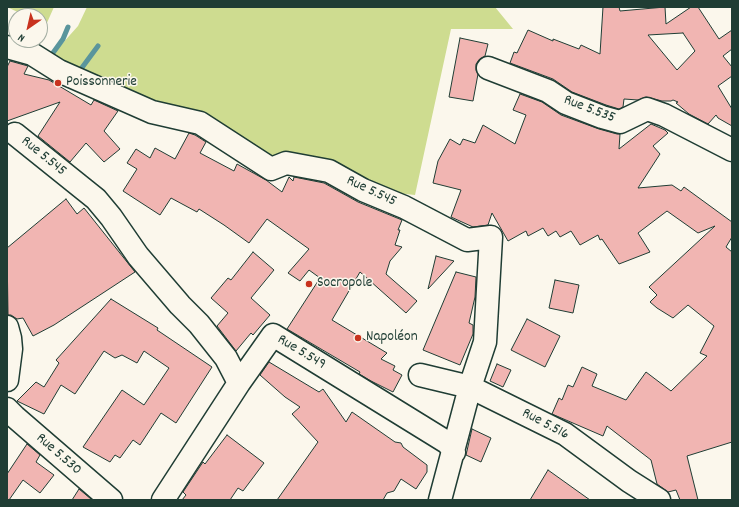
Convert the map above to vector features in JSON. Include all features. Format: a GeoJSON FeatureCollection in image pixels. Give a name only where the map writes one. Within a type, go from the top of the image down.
{"type":"FeatureCollection","features":[{"type":"Feature","properties":{"kind":"street","name":"Rue 5.545"},"geometry":{"type":"LineString","coordinates":[[7,47],[32,54],[60,71],[152,112],[200,123],[271,169],[286,164],[329,170],[363,190],[404,207],[468,240],[491,237],[485,342],[470,387],[454,452],[440,500]]}},
{"type":"Feature","properties":{"kind":"street","name":"Rue 5.535"},"geometry":{"type":"LineString","coordinates":[[488,68],[548,91],[566,104],[614,121],[620,122],[647,109],[664,115],[732,150]]}},
{"type":"Feature","properties":{"kind":"street","name":"Rue 5.545"},"geometry":{"type":"LineString","coordinates":[[15,134],[96,199],[111,217],[138,256],[180,305],[199,324],[226,358],[239,383]]}},
{"type":"Feature","properties":{"kind":"street"},"geometry":{"type":"LineString","coordinates":[[7,327],[11,349],[7,380]]}},
{"type":"Feature","properties":{"kind":"street","name":"Rue 5.549"},"geometry":{"type":"LineString","coordinates":[[163,500],[239,383],[273,334],[448,443],[454,452]]}},
{"type":"Feature","properties":{"kind":"street","name":"Rue 5.516"},"geometry":{"type":"LineString","coordinates":[[420,375],[470,387],[565,434],[629,481],[659,500]]}},
{"type":"Feature","properties":{"kind":"street","name":"Rue 5.530"},"geometry":{"type":"LineString","coordinates":[[7,409],[14,417],[111,500]]}},
{"type":"Feature","properties":{"kind":"green space"},"geometry":{"type":"Polygon","coordinates":[[[7,7],[54,7],[48,20],[48,8],[7,7]]]}},
{"type":"Feature","properties":{"kind":"green space"},"geometry":{"type":"Polygon","coordinates":[[[87,7],[495,7],[513,29],[451,29],[415,195],[387,192],[265,157],[68,63],[53,54],[78,26],[87,7]]]}},
{"type":"Feature","properties":{"kind":"building"},"geometry":{"type":"Polygon","coordinates":[[[603,7],[619,7],[620,11],[665,7],[666,24],[691,7],[698,7],[719,39],[732,30],[732,49],[723,56],[732,67],[732,76],[718,86],[732,109],[732,126],[718,118],[716,115],[708,124],[689,114],[676,103],[678,102],[673,100],[662,101],[646,97],[638,100],[624,99],[623,107],[619,109],[572,92],[553,79],[510,63],[514,52],[517,53],[528,30],[553,41],[553,39],[579,49],[581,45],[600,54],[603,7]],[[683,33],[648,35],[677,70],[695,51],[683,33]]]}},
{"type":"Feature","properties":{"kind":"building"},"geometry":{"type":"Polygon","coordinates":[[[460,38],[488,44],[485,56],[476,64],[478,74],[473,101],[449,97],[460,38]]]}},
{"type":"Feature","properties":{"kind":"building"},"geometry":{"type":"Polygon","coordinates":[[[10,61],[28,66],[24,74],[49,80],[91,105],[94,100],[118,111],[104,131],[120,149],[104,162],[86,143],[70,162],[38,136],[60,102],[7,121],[7,67],[10,61]]]}},
{"type":"Feature","properties":{"kind":"building"},"geometry":{"type":"Polygon","coordinates":[[[520,94],[542,102],[561,115],[599,129],[620,134],[619,149],[651,124],[665,130],[668,133],[653,146],[660,154],[638,188],[672,185],[681,191],[684,187],[732,222],[732,237],[726,247],[732,252],[732,442],[687,456],[698,500],[680,500],[676,490],[668,492],[657,484],[651,460],[607,426],[603,436],[552,414],[559,398],[562,400],[568,385],[573,387],[582,367],[597,374],[592,386],[626,400],[646,372],[671,391],[707,356],[700,353],[714,326],[688,305],[673,318],[650,302],[657,295],[649,287],[715,226],[698,233],[667,211],[638,233],[650,252],[619,264],[602,239],[600,240],[598,235],[580,245],[571,231],[560,237],[556,231],[548,236],[543,228],[528,236],[526,231],[508,241],[492,213],[488,225],[473,227],[451,217],[461,190],[433,183],[438,161],[450,139],[460,145],[463,139],[475,143],[483,125],[515,144],[526,115],[513,110],[520,94]]]}},
{"type":"Feature","properties":{"kind":"building"},"geometry":{"type":"Polygon","coordinates":[[[189,133],[206,142],[200,153],[234,171],[237,164],[266,180],[282,192],[289,177],[293,181],[294,177],[324,183],[358,202],[402,220],[395,245],[402,247],[390,261],[386,274],[417,301],[406,313],[360,272],[332,320],[387,353],[381,359],[395,366],[393,370],[402,375],[393,392],[359,374],[360,372],[287,329],[320,278],[309,270],[300,281],[288,273],[309,249],[267,219],[249,243],[199,209],[197,212],[171,198],[160,215],[123,191],[137,169],[127,163],[136,149],[150,158],[155,148],[175,159],[189,133]]]}},
{"type":"Feature","properties":{"kind":"building"},"geometry":{"type":"Polygon","coordinates":[[[66,199],[77,214],[84,208],[135,272],[54,325],[33,336],[23,318],[17,319],[11,315],[8,315],[7,248],[66,199]]]}},
{"type":"Feature","properties":{"kind":"building"},"geometry":{"type":"Polygon","coordinates":[[[253,252],[274,270],[251,298],[270,315],[253,335],[251,333],[236,351],[217,326],[228,313],[211,298],[228,278],[231,280],[253,252]]]}},
{"type":"Feature","properties":{"kind":"building"},"geometry":{"type":"Polygon","coordinates":[[[436,256],[454,261],[428,289],[436,256]]]}},
{"type":"Feature","properties":{"kind":"building"},"geometry":{"type":"Polygon","coordinates":[[[456,272],[476,277],[475,297],[469,323],[473,325],[473,334],[460,365],[423,350],[456,272]]]}},
{"type":"Feature","properties":{"kind":"building"},"geometry":{"type":"Polygon","coordinates":[[[555,280],[579,285],[573,313],[549,308],[555,280]]]}},
{"type":"Feature","properties":{"kind":"building"},"geometry":{"type":"Polygon","coordinates":[[[111,299],[158,328],[157,330],[212,367],[176,423],[161,413],[140,445],[133,440],[120,458],[115,455],[110,462],[83,447],[122,390],[144,405],[169,368],[144,351],[137,363],[122,355],[115,358],[104,351],[75,394],[61,385],[44,414],[17,401],[36,382],[44,387],[59,363],[56,360],[111,299]]]}},
{"type":"Feature","properties":{"kind":"building"},"geometry":{"type":"Polygon","coordinates":[[[527,319],[560,336],[545,367],[511,350],[527,319]]]}},
{"type":"Feature","properties":{"kind":"building"},"geometry":{"type":"Polygon","coordinates":[[[269,362],[319,392],[323,389],[346,422],[352,412],[395,442],[401,443],[403,447],[427,465],[427,472],[416,489],[401,479],[394,491],[387,493],[383,500],[277,500],[318,442],[292,414],[300,407],[285,397],[260,375],[269,362]]]}},
{"type":"Feature","properties":{"kind":"building"},"geometry":{"type":"Polygon","coordinates":[[[497,364],[511,370],[503,387],[490,381],[497,364]]]}},
{"type":"Feature","properties":{"kind":"building"},"geometry":{"type":"Polygon","coordinates":[[[472,429],[491,438],[481,462],[466,455],[472,429]]]}},
{"type":"Feature","properties":{"kind":"building"},"geometry":{"type":"Polygon","coordinates":[[[227,435],[264,463],[243,491],[238,488],[230,500],[182,500],[186,495],[183,492],[203,462],[205,464],[227,435]]]}},
{"type":"Feature","properties":{"kind":"building"},"geometry":{"type":"Polygon","coordinates":[[[27,444],[40,455],[36,462],[54,475],[40,493],[23,480],[9,500],[7,500],[7,474],[27,444]]]}},
{"type":"Feature","properties":{"kind":"building"},"geometry":{"type":"Polygon","coordinates":[[[548,470],[590,500],[530,500],[548,470]]]}},
{"type":"Feature","properties":{"kind":"building"},"geometry":{"type":"Polygon","coordinates":[[[79,489],[91,499],[72,500],[79,489]]]}},
{"type":"Feature","properties":{"kind":"waterway"},"geometry":{"type":"LineString","coordinates":[[50,57],[63,39],[68,27]]}},
{"type":"Feature","properties":{"kind":"waterway"},"geometry":{"type":"LineString","coordinates":[[78,73],[98,46]]}},
{"type":"Feature","properties":{"kind":"place","name":"Poissonnerie"},"geometry":{"type":"Point","coordinates":[58,83]}},
{"type":"Feature","properties":{"kind":"place","name":"Socropole"},"geometry":{"type":"Point","coordinates":[309,284]}},
{"type":"Feature","properties":{"kind":"place","name":"Napoléon"},"geometry":{"type":"Point","coordinates":[358,338]}}]}
